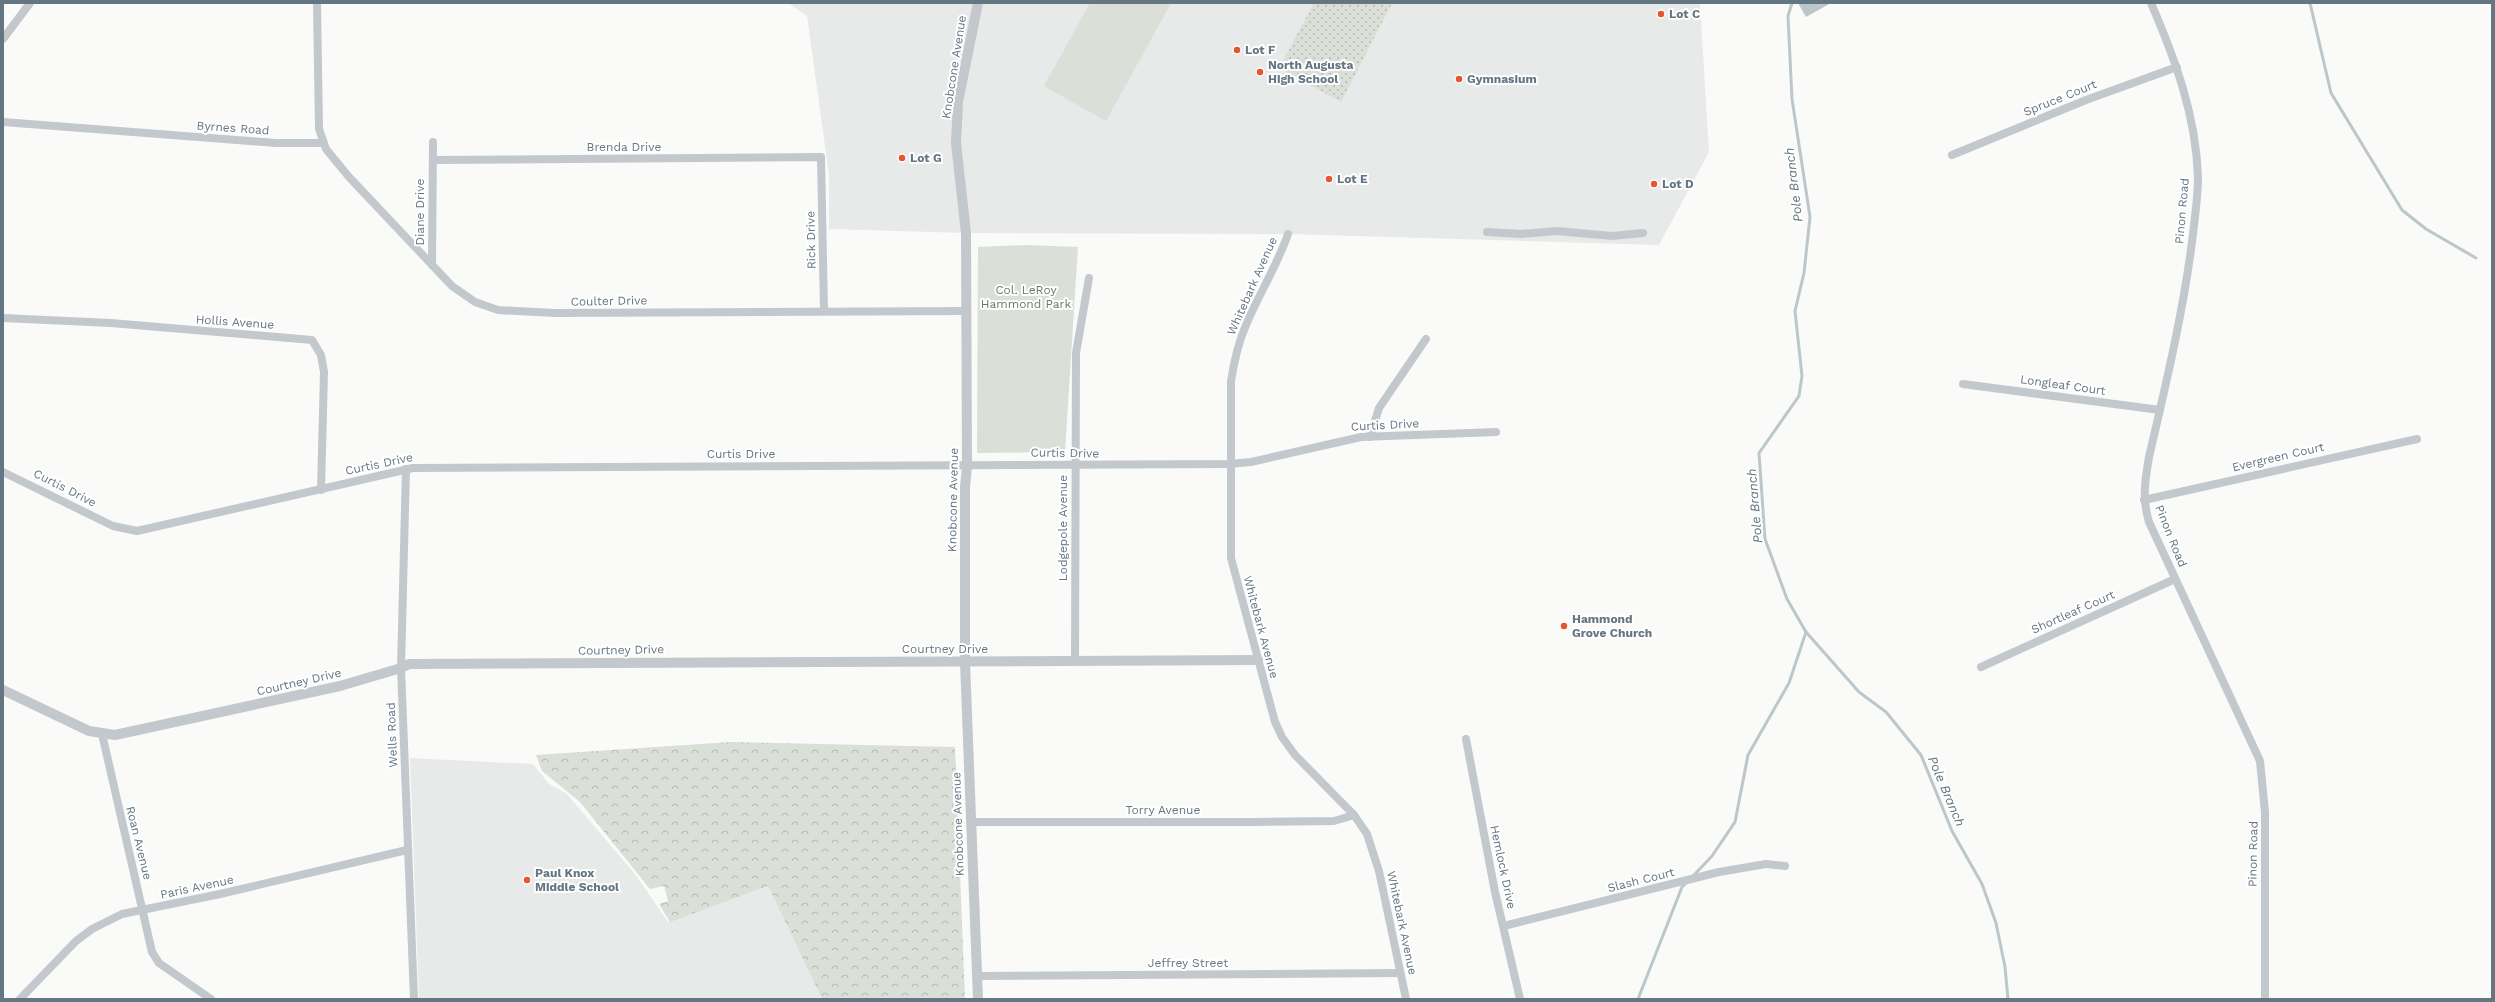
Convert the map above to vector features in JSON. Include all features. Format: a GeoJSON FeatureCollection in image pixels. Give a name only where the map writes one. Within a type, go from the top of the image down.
{"type":"FeatureCollection","features":[{"type":"Feature","properties":{"kind":"street"},"geometry":{"type":"LineString","coordinates":[[3,39],[30,3]]}},
{"type":"Feature","properties":{"kind":"street"},"geometry":{"type":"LineString","coordinates":[[317,3],[319,129],[322,143]]}},
{"type":"Feature","properties":{"kind":"street","name":"Knobcone Avenue"},"geometry":{"type":"LineString","coordinates":[[978,3],[958,102],[956,143],[966,233],[967,466],[965,487],[965,662],[978,999]]}},
{"type":"Feature","properties":{"kind":"street","name":"Pinon Road"},"geometry":{"type":"LineString","coordinates":[[2150,3],[2177,67],[2192,130],[2198,194],[2190,259],[2160,410],[2149,457],[2143,490],[2144,500],[2149,522],[2256,749],[2262,773],[2266,812],[2265,999]]}},
{"type":"Feature","properties":{"kind":"street","name":"Spruce Court"},"geometry":{"type":"LineString","coordinates":[[1952,155],[2086,100],[2177,67]]}},
{"type":"Feature","properties":{"kind":"street","name":"Byrnes Road"},"geometry":{"type":"LineString","coordinates":[[3,122],[276,143],[322,143]]}},
{"type":"Feature","properties":{"kind":"street"},"geometry":{"type":"LineString","coordinates":[[433,142],[433,160]]}},
{"type":"Feature","properties":{"kind":"street","name":"Coulter Drive"},"geometry":{"type":"LineString","coordinates":[[322,143],[371,201],[452,286],[475,302],[510,312],[967,311]]}},
{"type":"Feature","properties":{"kind":"street","name":"Brenda Drive"},"geometry":{"type":"LineString","coordinates":[[433,160],[821,157],[822,168]]}},
{"type":"Feature","properties":{"kind":"street","name":"Diane Drive"},"geometry":{"type":"LineString","coordinates":[[432,265],[433,160]]}},
{"type":"Feature","properties":{"kind":"street","name":"Rick Drive"},"geometry":{"type":"LineString","coordinates":[[822,168],[824,311]]}},
{"type":"Feature","properties":{"kind":"street"},"geometry":{"type":"LineString","coordinates":[[1487,232],[1521,234],[1558,231],[1612,236],[1644,233]]}},
{"type":"Feature","properties":{"kind":"street","name":"Whitebark Avenue"},"geometry":{"type":"LineString","coordinates":[[1288,234],[1274,269],[1245,326],[1236,354],[1231,381],[1229,464],[1230,558],[1275,722],[1282,738],[1304,766],[1362,824],[1372,844],[1406,999]]}},
{"type":"Feature","properties":{"kind":"street","name":"Lodgepole Avenue"},"geometry":{"type":"LineString","coordinates":[[1075,660],[1076,353],[1089,278]]}},
{"type":"Feature","properties":{"kind":"street","name":"Hollis Avenue"},"geometry":{"type":"LineString","coordinates":[[3,318],[111,324],[312,340],[321,355],[324,372],[321,490]]}},
{"type":"Feature","properties":{"kind":"street"},"geometry":{"type":"LineString","coordinates":[[1370,437],[1379,408],[1426,339]]}},
{"type":"Feature","properties":{"kind":"street","name":"Longleaf Court"},"geometry":{"type":"LineString","coordinates":[[1963,384],[2160,410]]}},
{"type":"Feature","properties":{"kind":"street","name":"Curtis Drive"},"geometry":{"type":"LineString","coordinates":[[3,472],[112,526],[128,531],[137,531],[321,490],[406,469],[508,466],[967,466],[1229,464],[1251,462],[1340,440],[1370,437],[1479,435],[1496,432]]}},
{"type":"Feature","properties":{"kind":"street","name":"Evergreen Court"},"geometry":{"type":"LineString","coordinates":[[2144,500],[2417,439]]}},
{"type":"Feature","properties":{"kind":"street","name":"Wells Road"},"geometry":{"type":"LineString","coordinates":[[406,469],[401,668],[414,999]]}},
{"type":"Feature","properties":{"kind":"street","name":"Shortleaf Court"},"geometry":{"type":"LineString","coordinates":[[1981,667],[2175,579]]}},
{"type":"Feature","properties":{"kind":"street","name":"Courtney Drive"},"geometry":{"type":"LineString","coordinates":[[3,690],[89,731],[115,735],[340,686],[401,668],[409,664],[1258,660]]}},
{"type":"Feature","properties":{"kind":"street","name":"Roan Avenue"},"geometry":{"type":"LineString","coordinates":[[102,734],[142,911],[155,958],[211,999]]}},
{"type":"Feature","properties":{"kind":"street","name":"Hemlock Drive"},"geometry":{"type":"LineString","coordinates":[[1466,739],[1495,892],[1520,999]]}},
{"type":"Feature","properties":{"kind":"street","name":"Torry Avenue"},"geometry":{"type":"LineString","coordinates":[[970,822],[1255,822],[1334,820],[1354,815]]}},
{"type":"Feature","properties":{"kind":"street","name":"Paris Avenue"},"geometry":{"type":"LineString","coordinates":[[20,999],[60,957],[92,929],[122,914],[142,911],[407,850]]}},
{"type":"Feature","properties":{"kind":"street","name":"Slash Court"},"geometry":{"type":"LineString","coordinates":[[1504,926],[1719,872],[1766,864],[1785,866]]}},
{"type":"Feature","properties":{"kind":"street","name":"Jeffrey Street"},"geometry":{"type":"LineString","coordinates":[[977,976],[1400,972]]}},
{"type":"Feature","properties":{"kind":"shaded area","name":"North Augusta High School"},"geometry":{"type":"Polygon","coordinates":[[[788,3],[1700,3],[1709,152],[1659,245],[1288,234],[966,233],[829,229],[829,175],[807,16],[788,3]]]}},
{"type":"Feature","properties":{"kind":"shaded area"},"geometry":{"type":"Polygon","coordinates":[[[1798,3],[1831,3],[1806,17],[1798,3]]]}},
{"type":"Feature","properties":{"kind":"shaded area","name":"Paul Knox Middle School"},"geometry":{"type":"Polygon","coordinates":[[[410,758],[533,764],[549,784],[566,793],[635,874],[668,922],[768,886],[822,999],[419,999],[410,758]]]}},
{"type":"Feature","properties":{"kind":"green space"},"geometry":{"type":"Polygon","coordinates":[[[1090,3],[1171,3],[1106,121],[1044,86],[1090,3]]]}},
{"type":"Feature","properties":{"kind":"green space"},"geometry":{"type":"Polygon","coordinates":[[[1314,3],[1392,3],[1341,102],[1279,68],[1314,3]]]}},
{"type":"Feature","properties":{"kind":"green space","name":"Col. LeRoy Hammond Park"},"geometry":{"type":"Polygon","coordinates":[[[1026,245],[1078,247],[1065,452],[977,453],[978,247],[1026,245]]]}},
{"type":"Feature","properties":{"kind":"green space"},"geometry":{"type":"Polygon","coordinates":[[[731,742],[955,747],[965,999],[822,999],[768,886],[670,922],[659,904],[668,901],[664,886],[650,889],[580,802],[542,771],[536,755],[731,742]]]}},
{"type":"Feature","properties":{"kind":"waterway","name":"Pole Branch"},"geometry":{"type":"LineString","coordinates":[[1792,3],[1788,16],[1792,99],[1810,217],[1804,273],[1795,311],[1802,376],[1799,396],[1759,453],[1765,539],[1787,599],[1806,632],[1859,692],[1886,712],[1921,755],[1952,831],[1982,884],[1996,923],[2005,967],[2008,999]]}},
{"type":"Feature","properties":{"kind":"waterway"},"geometry":{"type":"LineString","coordinates":[[2310,3],[2331,93],[2402,210],[2426,229],[2476,258]]}},
{"type":"Feature","properties":{"kind":"waterway"},"geometry":{"type":"LineString","coordinates":[[1693,876],[1712,856],[1735,822],[1748,755],[1789,683],[1806,632]]}},
{"type":"Feature","properties":{"kind":"waterway"},"geometry":{"type":"LineString","coordinates":[[1638,999],[1682,887],[1686,883]]}},
{"type":"Feature","properties":{"kind":"place","name":"Lot C"},"geometry":{"type":"Point","coordinates":[1661,14]}},
{"type":"Feature","properties":{"kind":"place","name":"Lot F"},"geometry":{"type":"Point","coordinates":[1237,50]}},
{"type":"Feature","properties":{"kind":"place","name":"North Augusta High School"},"geometry":{"type":"Point","coordinates":[1260,72]}},
{"type":"Feature","properties":{"kind":"place","name":"Gymnasium"},"geometry":{"type":"Point","coordinates":[1459,79]}},
{"type":"Feature","properties":{"kind":"place","name":"Lot G"},"geometry":{"type":"Point","coordinates":[902,158]}},
{"type":"Feature","properties":{"kind":"place","name":"Lot E"},"geometry":{"type":"Point","coordinates":[1329,179]}},
{"type":"Feature","properties":{"kind":"place","name":"Lot D"},"geometry":{"type":"Point","coordinates":[1654,184]}},
{"type":"Feature","properties":{"kind":"place","name":"Hammond Grove Church"},"geometry":{"type":"Point","coordinates":[1564,626]}},
{"type":"Feature","properties":{"kind":"place","name":"Paul Knox Middle School"},"geometry":{"type":"Point","coordinates":[527,880]}}]}
